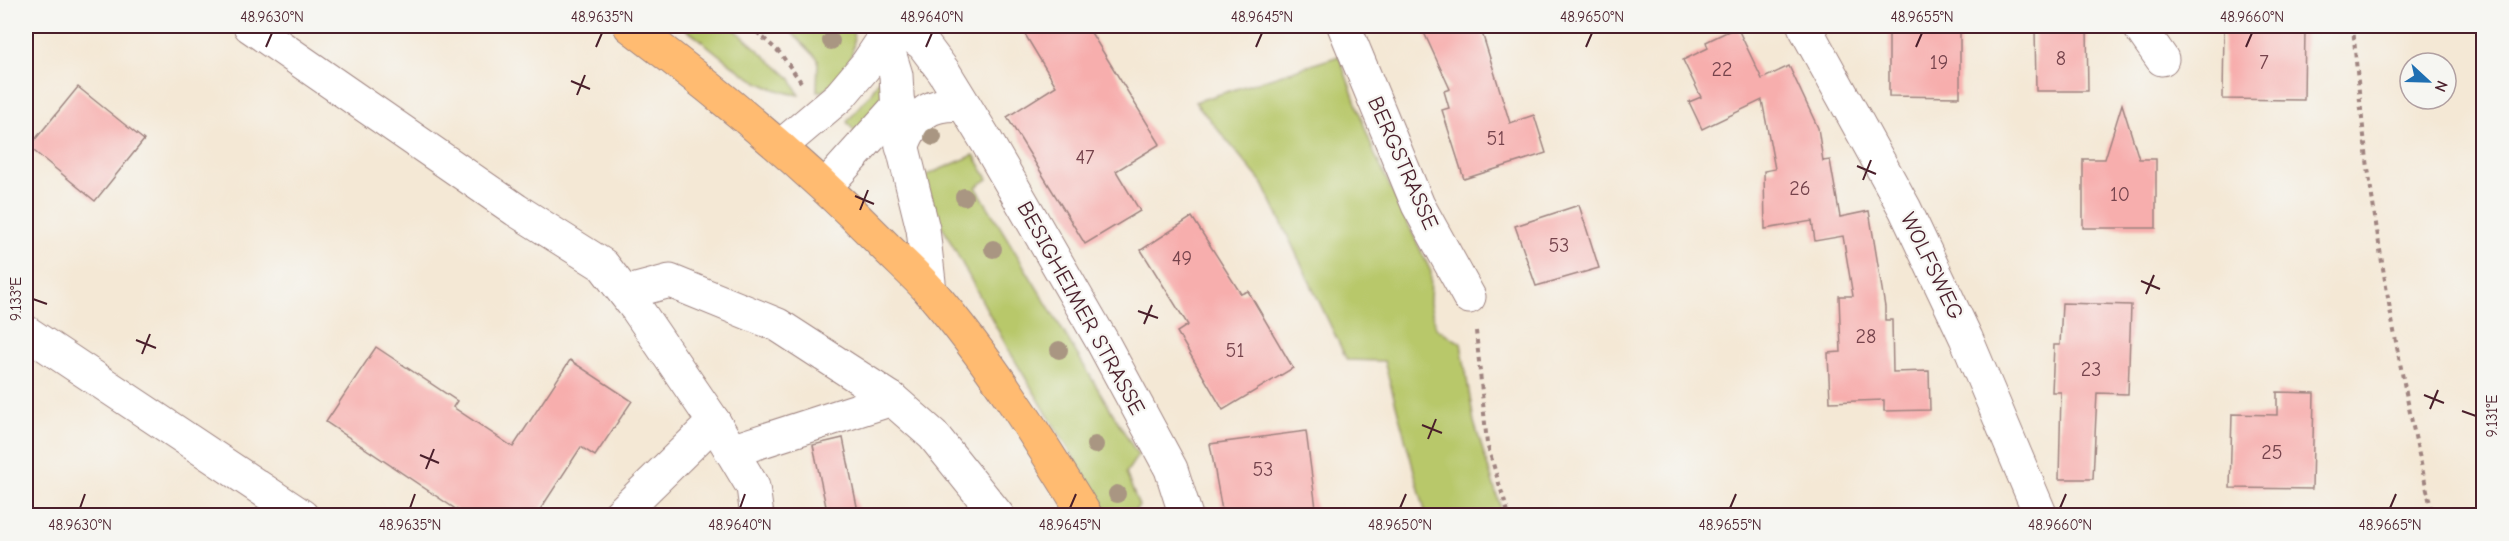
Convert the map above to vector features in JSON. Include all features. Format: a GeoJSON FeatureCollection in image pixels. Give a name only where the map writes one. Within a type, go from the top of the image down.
{"type":"FeatureCollection","features":[{"type":"Feature","properties":{"kind":"main road"},"geometry":{"type":"LineString","coordinates":[[630,26],[697,76],[781,146],[826,186],[930,291],[987,366],[1048,453],[1086,516]]}},
{"type":"Feature","properties":{"kind":"street"},"geometry":{"type":"LineString","coordinates":[[250,26],[516,210],[603,265],[714,422],[753,486],[757,516]]}},
{"type":"Feature","properties":{"kind":"street","name":"BERGSTRASSE"},"geometry":{"type":"LineString","coordinates":[[1344,26],[1418,205],[1469,297]]}},
{"type":"Feature","properties":{"kind":"street","name":"WOLFSWEG"},"geometry":{"type":"LineString","coordinates":[[1804,26],[1905,209],[1966,338],[2041,516]]}},
{"type":"Feature","properties":{"kind":"street"},"geometry":{"type":"LineString","coordinates":[[2139,26],[2162,59]]}},
{"type":"Feature","properties":{"kind":"street"},"geometry":{"type":"LineString","coordinates":[[781,146],[840,96],[867,64],[883,31]]}},
{"type":"Feature","properties":{"kind":"street"},"geometry":{"type":"LineString","coordinates":[[883,31],[896,75],[902,147],[923,229],[930,291]]}},
{"type":"Feature","properties":{"kind":"street","name":"BESIGHEIMER STRASSE"},"geometry":{"type":"LineString","coordinates":[[883,31],[906,32],[923,44],[944,72],[1107,351],[1171,469],[1186,516]]}},
{"type":"Feature","properties":{"kind":"street"},"geometry":{"type":"LineString","coordinates":[[826,186],[899,105]]}},
{"type":"Feature","properties":{"kind":"street"},"geometry":{"type":"LineString","coordinates":[[902,147],[910,128],[928,109],[942,105],[964,105]]}},
{"type":"Feature","properties":{"kind":"street"},"geometry":{"type":"LineString","coordinates":[[625,293],[670,281],[778,325],[892,399],[933,435],[998,516]]}},
{"type":"Feature","properties":{"kind":"street"},"geometry":{"type":"LineString","coordinates":[[26,332],[302,516]]}},
{"type":"Feature","properties":{"kind":"street"},"geometry":{"type":"LineString","coordinates":[[731,451],[892,399]]}},
{"type":"Feature","properties":{"kind":"street"},"geometry":{"type":"LineString","coordinates":[[618,516],[714,422]]}},
{"type":"Feature","properties":{"kind":"path"},"geometry":{"type":"LineString","coordinates":[[2354,26],[2360,119],[2406,401],[2433,516]]}},
{"type":"Feature","properties":{"kind":"path"},"geometry":{"type":"LineString","coordinates":[[1469,297],[1475,321],[1487,444],[1509,516]]}},
{"type":"Feature","properties":{"kind":"green space"},"geometry":{"type":"Polygon","coordinates":[[[681,26],[731,26],[791,79],[799,95],[764,85],[750,77],[681,26]]]}},
{"type":"Feature","properties":{"kind":"green space"},"geometry":{"type":"Polygon","coordinates":[[[760,26],[852,26],[854,46],[852,54],[844,69],[825,91],[817,91],[818,59],[788,29],[765,31],[760,26]]]}},
{"type":"Feature","properties":{"kind":"green space"},"geometry":{"type":"Polygon","coordinates":[[[1339,56],[1374,153],[1431,272],[1430,304],[1436,328],[1461,343],[1474,422],[1503,515],[1426,515],[1384,361],[1347,360],[1263,184],[1195,102],[1339,56]]]}},
{"type":"Feature","properties":{"kind":"green space"},"geometry":{"type":"Polygon","coordinates":[[[883,73],[882,104],[859,137],[847,122],[871,93],[883,73]]]}},
{"type":"Feature","properties":{"kind":"green space"},"geometry":{"type":"Polygon","coordinates":[[[974,155],[988,179],[976,187],[1138,455],[1126,473],[1139,506],[1130,515],[1108,515],[1008,349],[934,211],[922,177],[974,155]]]}},
{"type":"Feature","properties":{"kind":"building"},"geometry":{"type":"Polygon","coordinates":[[[1020,26],[1087,26],[1160,144],[1116,171],[1140,211],[1085,244],[1007,117],[1056,86],[1020,26]]]}},
{"type":"Feature","properties":{"kind":"building"},"geometry":{"type":"Polygon","coordinates":[[[1421,26],[1480,26],[1510,123],[1534,115],[1546,153],[1464,179],[1442,110],[1449,108],[1444,91],[1450,89],[1421,26]]]}},
{"type":"Feature","properties":{"kind":"building"},"geometry":{"type":"Polygon","coordinates":[[[1889,26],[1960,26],[1960,97],[1889,96],[1889,26]]]}},
{"type":"Feature","properties":{"kind":"building"},"geometry":{"type":"Polygon","coordinates":[[[2035,26],[2087,26],[2088,91],[2036,91],[2035,26]]]}},
{"type":"Feature","properties":{"kind":"building"},"geometry":{"type":"Polygon","coordinates":[[[2224,26],[2305,26],[2304,100],[2223,99],[2224,26]]]}},
{"type":"Feature","properties":{"kind":"building"},"geometry":{"type":"Polygon","coordinates":[[[1737,27],[1762,79],[1789,66],[1818,128],[1823,161],[1830,160],[1840,217],[1869,211],[1885,307],[1885,320],[1892,320],[1893,372],[1929,371],[1930,410],[1884,411],[1884,400],[1830,402],[1828,353],[1841,352],[1839,296],[1853,296],[1843,236],[1815,241],[1812,221],[1765,229],[1764,171],[1775,169],[1762,100],[1702,129],[1689,102],[1701,97],[1683,60],[1708,48],[1706,42],[1737,27]]]}},
{"type":"Feature","properties":{"kind":"building"},"geometry":{"type":"Polygon","coordinates":[[[78,87],[144,140],[95,201],[29,147],[78,87]]]}},
{"type":"Feature","properties":{"kind":"building"},"geometry":{"type":"Polygon","coordinates":[[[2122,104],[2139,159],[2156,159],[2156,228],[2083,228],[2083,159],[2105,159],[2122,104]]]}},
{"type":"Feature","properties":{"kind":"building"},"geometry":{"type":"Polygon","coordinates":[[[1579,205],[1599,268],[1536,286],[1515,226],[1579,205]]]}},
{"type":"Feature","properties":{"kind":"building"},"geometry":{"type":"Polygon","coordinates":[[[1192,217],[1241,294],[1248,291],[1293,368],[1223,410],[1177,332],[1188,325],[1141,250],[1192,217]]]}},
{"type":"Feature","properties":{"kind":"building"},"geometry":{"type":"Polygon","coordinates":[[[2062,303],[2131,305],[2128,394],[2097,393],[2093,479],[2059,479],[2061,392],[2052,392],[2054,345],[2060,345],[2062,303]]]}},
{"type":"Feature","properties":{"kind":"building"},"geometry":{"type":"Polygon","coordinates":[[[376,347],[457,401],[453,407],[513,447],[570,360],[632,401],[595,456],[581,447],[536,516],[466,516],[326,422],[376,347]]]}},
{"type":"Feature","properties":{"kind":"building"},"geometry":{"type":"Polygon","coordinates":[[[2277,392],[2314,393],[2312,489],[2230,488],[2232,414],[2277,415],[2277,392]]]}},
{"type":"Feature","properties":{"kind":"building"},"geometry":{"type":"Polygon","coordinates":[[[1306,431],[1317,516],[1223,516],[1210,444],[1306,431]]]}},
{"type":"Feature","properties":{"kind":"building"},"geometry":{"type":"Polygon","coordinates":[[[843,438],[859,516],[828,516],[813,445],[843,438]]]}}]}
